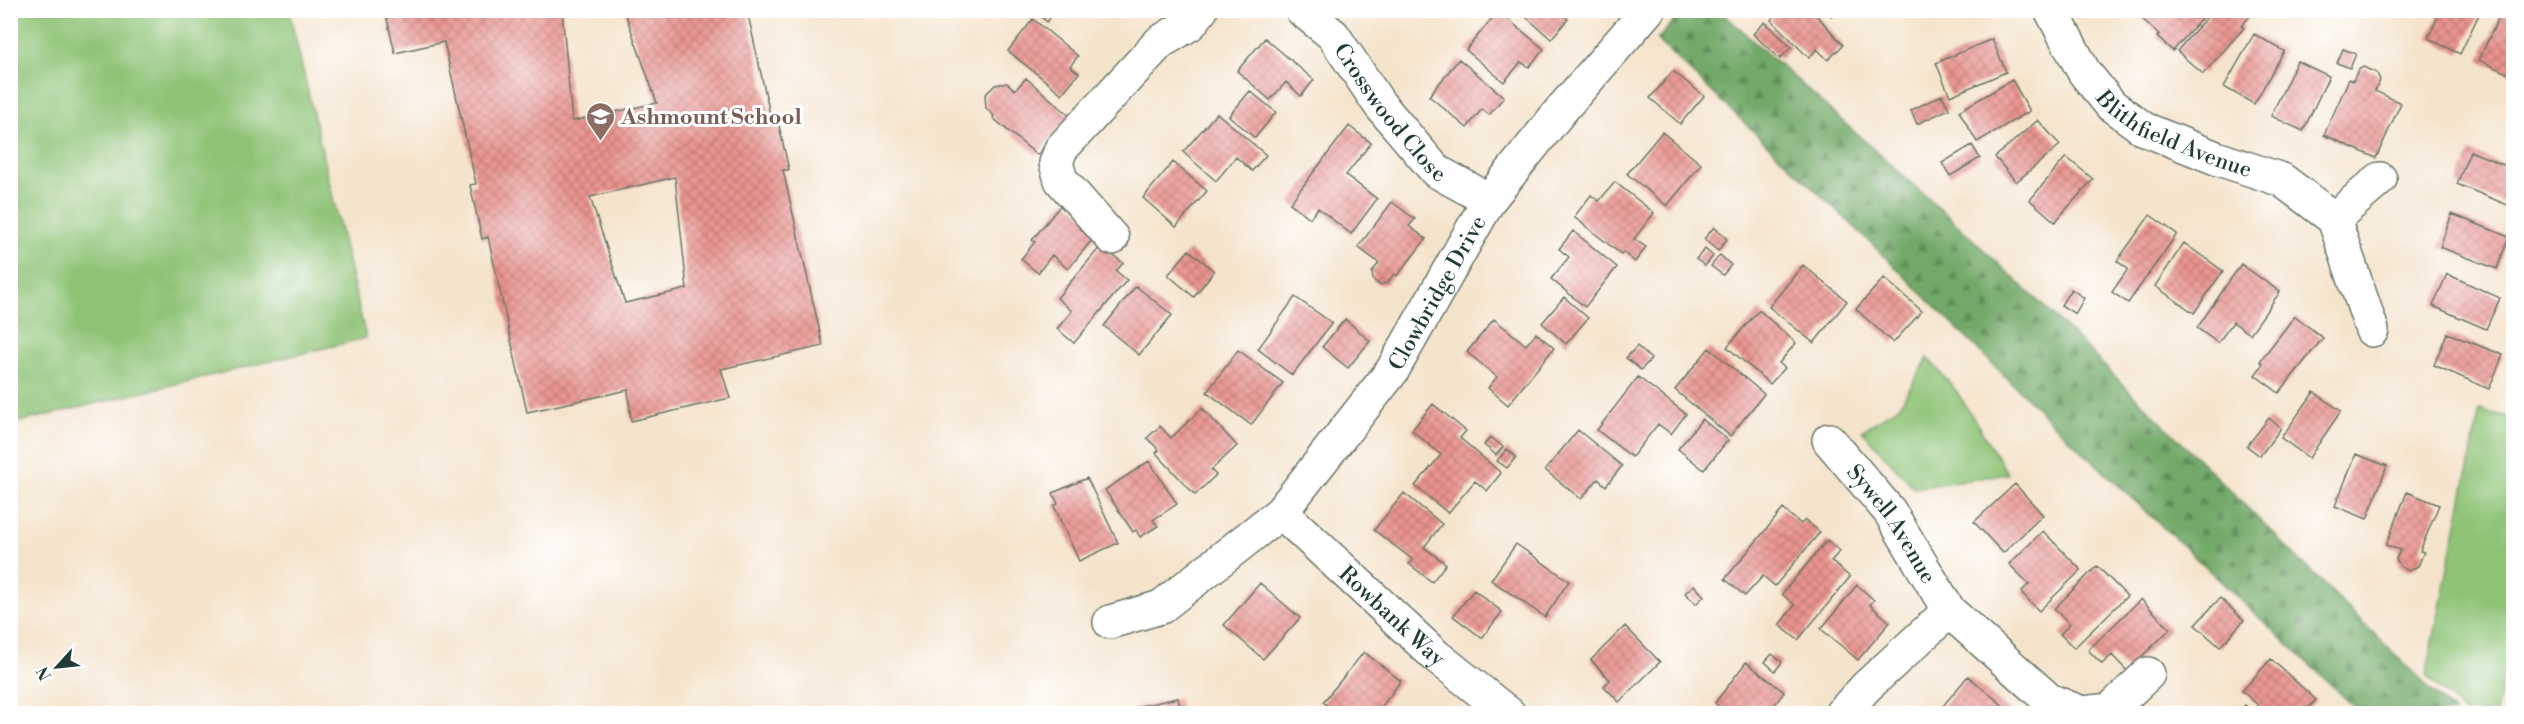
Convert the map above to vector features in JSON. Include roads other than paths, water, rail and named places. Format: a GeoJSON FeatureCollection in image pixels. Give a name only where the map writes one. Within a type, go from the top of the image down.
{"type":"FeatureCollection","features":[{"type":"Feature","properties":{"kind":"street","name":"Crosswood Close"},"geometry":{"type":"LineString","coordinates":[[1302,10],[1333,35],[1380,105],[1436,171],[1489,200]]}},
{"type":"Feature","properties":{"kind":"street","name":"Clowbridge Drive"},"geometry":{"type":"LineString","coordinates":[[1110,622],[1161,607],[1281,512],[1392,371],[1489,200],[1562,109],[1648,10]]}},
{"type":"Feature","properties":{"kind":"street","name":"Blithfield Avenue"},"geometry":{"type":"LineString","coordinates":[[2051,10],[2084,72],[2119,111],[2144,129],[2216,158],[2282,180],[2334,219]]}},
{"type":"Feature","properties":{"kind":"street"},"geometry":{"type":"LineString","coordinates":[[1112,238],[1061,180],[1056,162],[1061,149],[1160,42],[1195,17]]}},
{"type":"Feature","properties":{"kind":"street"},"geometry":{"type":"LineString","coordinates":[[2372,330],[2334,219],[2380,179]]}},
{"type":"Feature","properties":{"kind":"street","name":"Sywell Avenue"},"geometry":{"type":"LineString","coordinates":[[1829,440],[1890,512],[1949,611],[2049,700],[2082,713],[2111,712],[2148,674]]}},
{"type":"Feature","properties":{"kind":"street","name":"Rowbank Way"},"geometry":{"type":"LineString","coordinates":[[1281,512],[1436,656],[1509,714]]}},
{"type":"Feature","properties":{"kind":"street"},"geometry":{"type":"LineString","coordinates":[[1841,714],[1867,686],[1949,611]]}},
{"type":"Feature","properties":{"kind":"place","name":"Ashmount School"},"geometry":{"type":"Point","coordinates":[600,142]}}]}
